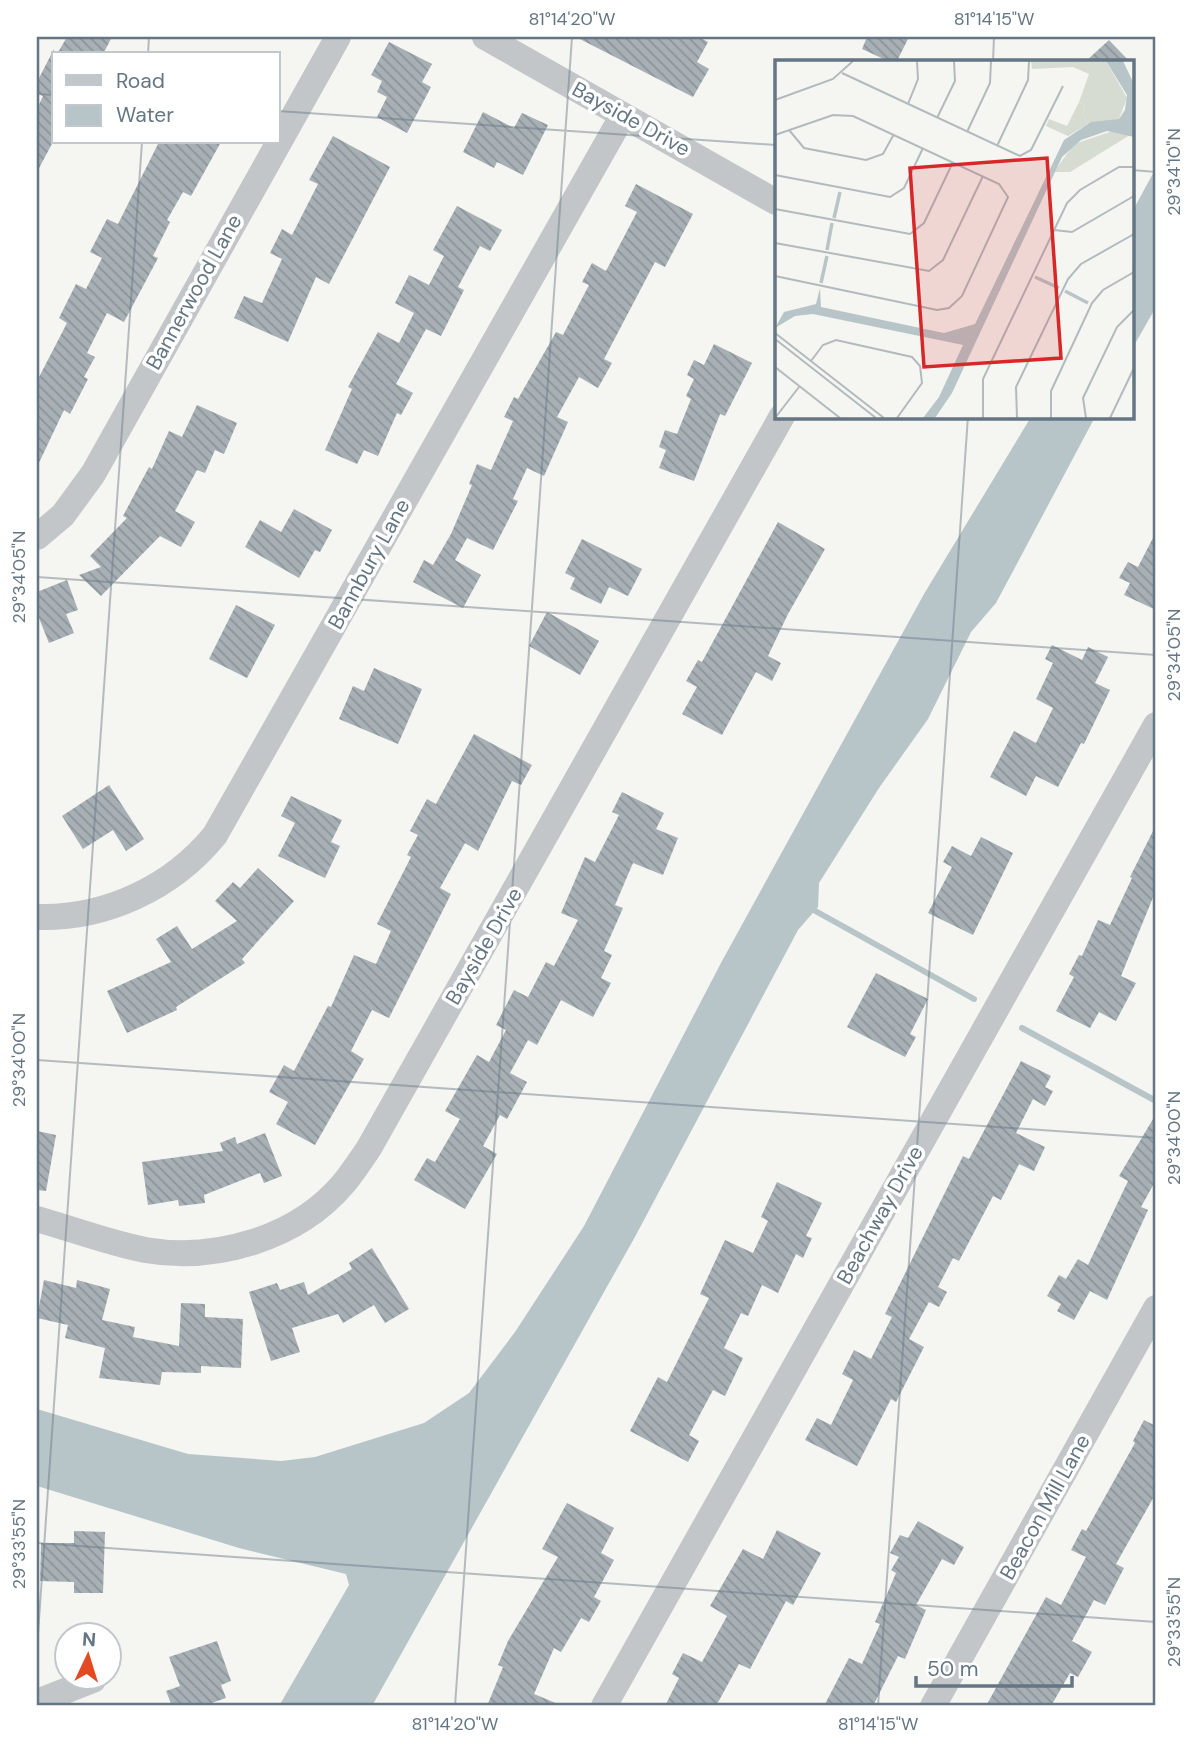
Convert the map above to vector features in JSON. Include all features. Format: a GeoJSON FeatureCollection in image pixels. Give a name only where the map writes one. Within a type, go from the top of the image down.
{"type":"FeatureCollection","features":[{"type":"Feature","properties":{"kind":"street","name":"Bannerwood Lane"},"geometry":{"type":"LineString","coordinates":[[280,140],[338,37]]}},
{"type":"Feature","properties":{"kind":"street","name":"Bayside Drive"},"geometry":{"type":"LineString","coordinates":[[485,37],[775,201]]}},
{"type":"Feature","properties":{"kind":"street","name":"Bannbury Lane"},"geometry":{"type":"LineString","coordinates":[[37,917],[95,911],[135,897],[190,862],[215,835],[623,115]]}},
{"type":"Feature","properties":{"kind":"street","name":"Bannerwood Lane"},"geometry":{"type":"LineString","coordinates":[[37,537],[63,515],[93,474],[278,144]]}},
{"type":"Feature","properties":{"kind":"street","name":"Bayside Drive"},"geometry":{"type":"LineString","coordinates":[[37,1219],[144,1250],[197,1254],[222,1250],[271,1235],[305,1216],[344,1184],[369,1148],[781,418]]}},
{"type":"Feature","properties":{"kind":"street","name":"Beachway Drive"},"geometry":{"type":"LineString","coordinates":[[604,1706],[1156,725]]}},
{"type":"Feature","properties":{"kind":"street","name":"Beacon Mill Lane"},"geometry":{"type":"LineString","coordinates":[[933,1706],[1156,1308]]}},
{"type":"Feature","properties":{"kind":"street"},"geometry":{"type":"LineString","coordinates":[[37,1702],[68,1690]]}},
{"type":"Feature","properties":{"kind":"water"},"geometry":{"type":"Polygon","coordinates":[[[1156,168],[1156,307],[1134,346],[1134,208],[1156,168]]]}},
{"type":"Feature","properties":{"kind":"water"},"geometry":{"type":"Polygon","coordinates":[[[1030,418],[1094,418],[996,603],[971,632],[928,719],[879,788],[819,883],[818,907],[798,930],[636,1235],[372,1706],[279,1706],[349,1585],[346,1574],[239,1548],[37,1486],[37,1409],[188,1454],[281,1461],[315,1457],[424,1423],[469,1393],[515,1332],[584,1226],[722,961],[924,594],[1030,418]]]}},
{"type":"Feature","properties":{"kind":"building"},"geometry":{"type":"Polygon","coordinates":[[[67,37],[112,37],[104,52],[58,52],[67,37]]]}},
{"type":"Feature","properties":{"kind":"building"},"geometry":{"type":"Polygon","coordinates":[[[576,37],[699,37],[708,42],[697,62],[709,69],[693,97],[576,37]]]}},
{"type":"Feature","properties":{"kind":"building"},"geometry":{"type":"Polygon","coordinates":[[[867,37],[909,37],[898,60],[886,60],[862,49],[867,37]]]}},
{"type":"Feature","properties":{"kind":"building"},"geometry":{"type":"Polygon","coordinates":[[[1109,40],[1128,60],[1087,60],[1109,40]]]}},
{"type":"Feature","properties":{"kind":"building"},"geometry":{"type":"Polygon","coordinates":[[[389,42],[432,64],[422,82],[431,87],[407,133],[377,117],[387,97],[377,92],[382,81],[371,75],[389,42]]]}},
{"type":"Feature","properties":{"kind":"building"},"geometry":{"type":"Polygon","coordinates":[[[52,53],[52,144],[37,172],[37,109],[43,96],[37,93],[37,82],[52,53]]]}},
{"type":"Feature","properties":{"kind":"building"},"geometry":{"type":"Polygon","coordinates":[[[483,112],[514,128],[522,113],[548,125],[523,175],[497,162],[494,168],[463,152],[483,112]]]}},
{"type":"Feature","properties":{"kind":"building"},"geometry":{"type":"Polygon","coordinates":[[[333,136],[390,167],[329,284],[316,277],[288,342],[234,318],[244,296],[262,303],[282,259],[270,253],[282,229],[292,235],[318,184],[309,180],[333,136]]]}},
{"type":"Feature","properties":{"kind":"building"},"geometry":{"type":"Polygon","coordinates":[[[158,144],[220,144],[191,196],[183,192],[167,220],[170,222],[153,256],[158,258],[124,322],[107,313],[87,353],[95,357],[84,377],[88,379],[70,414],[64,410],[37,467],[37,381],[67,323],[59,318],[76,284],[86,289],[102,258],[90,252],[107,219],[118,224],[158,144]]]}},
{"type":"Feature","properties":{"kind":"building"},"geometry":{"type":"Polygon","coordinates":[[[636,184],[693,214],[665,267],[655,262],[604,359],[612,363],[598,388],[579,377],[557,417],[568,422],[544,476],[527,468],[513,499],[518,501],[493,550],[467,538],[455,560],[481,575],[463,608],[413,582],[424,560],[433,565],[451,534],[472,485],[469,484],[477,464],[491,470],[513,421],[504,417],[514,397],[518,399],[556,332],[563,335],[589,285],[582,282],[592,263],[606,271],[637,212],[625,206],[636,184]]]}},
{"type":"Feature","properties":{"kind":"building"},"geometry":{"type":"Polygon","coordinates":[[[457,206],[502,230],[490,251],[480,246],[458,287],[464,290],[441,336],[426,329],[396,384],[413,393],[401,415],[397,413],[378,456],[364,450],[357,464],[325,450],[352,389],[348,387],[378,332],[399,343],[414,313],[395,303],[409,275],[429,285],[444,256],[433,250],[457,206]]]}},
{"type":"Feature","properties":{"kind":"building"},"geometry":{"type":"Polygon","coordinates":[[[714,344],[752,363],[725,416],[720,414],[694,481],[659,468],[666,450],[659,447],[665,430],[677,434],[691,399],[686,396],[694,379],[687,375],[694,360],[704,365],[714,344]]]}},
{"type":"Feature","properties":{"kind":"building"},"geometry":{"type":"Polygon","coordinates":[[[197,405],[237,423],[224,454],[215,450],[205,473],[197,470],[175,511],[195,522],[181,547],[160,536],[101,596],[79,575],[101,567],[90,556],[127,518],[123,516],[149,467],[152,469],[169,431],[182,437],[197,405]]]}},
{"type":"Feature","properties":{"kind":"building"},"geometry":{"type":"Polygon","coordinates":[[[294,509],[332,530],[320,552],[315,550],[299,578],[245,547],[260,520],[281,532],[294,509]]]}},
{"type":"Feature","properties":{"kind":"building"},"geometry":{"type":"Polygon","coordinates":[[[778,522],[825,549],[768,656],[781,663],[772,681],[756,672],[722,735],[682,714],[697,687],[686,681],[698,660],[702,662],[778,522]]]}},
{"type":"Feature","properties":{"kind":"building"},"geometry":{"type":"Polygon","coordinates":[[[1156,532],[1156,610],[1124,595],[1130,583],[1119,578],[1128,562],[1138,567],[1156,532]]]}},
{"type":"Feature","properties":{"kind":"building"},"geometry":{"type":"Polygon","coordinates":[[[582,539],[642,569],[628,596],[609,587],[601,604],[570,589],[575,578],[565,573],[582,539]]]}},
{"type":"Feature","properties":{"kind":"building"},"geometry":{"type":"Polygon","coordinates":[[[67,580],[78,610],[66,614],[74,633],[49,643],[37,613],[37,592],[67,580]]]}},
{"type":"Feature","properties":{"kind":"building"},"geometry":{"type":"Polygon","coordinates":[[[236,605],[275,625],[247,678],[209,659],[236,605]]]}},
{"type":"Feature","properties":{"kind":"building"},"geometry":{"type":"Polygon","coordinates":[[[547,612],[599,641],[580,675],[529,646],[547,612]]]}},
{"type":"Feature","properties":{"kind":"building"},"geometry":{"type":"Polygon","coordinates":[[[1052,645],[1082,660],[1088,647],[1108,657],[1095,683],[1110,690],[1084,744],[1081,743],[1058,787],[1036,776],[1026,796],[990,777],[1014,731],[1036,743],[1053,708],[1036,699],[1053,663],[1045,659],[1052,645]]]}},
{"type":"Feature","properties":{"kind":"building"},"geometry":{"type":"Polygon","coordinates":[[[374,668],[422,689],[398,744],[339,719],[353,686],[364,691],[374,668]]]}},
{"type":"Feature","properties":{"kind":"building"},"geometry":{"type":"Polygon","coordinates":[[[474,734],[532,765],[521,785],[512,781],[478,851],[465,843],[440,888],[451,894],[389,1018],[372,1010],[351,1051],[364,1059],[315,1145],[276,1124],[288,1102],[269,1092],[284,1065],[294,1071],[328,1006],[331,1007],[354,955],[376,964],[391,931],[377,924],[411,857],[407,855],[418,835],[410,831],[427,799],[436,804],[474,734]]]}},
{"type":"Feature","properties":{"kind":"building"},"geometry":{"type":"Polygon","coordinates":[[[109,785],[144,839],[126,851],[113,830],[83,849],[62,816],[109,785]]]}},
{"type":"Feature","properties":{"kind":"building"},"geometry":{"type":"Polygon","coordinates":[[[622,792],[664,813],[656,829],[678,838],[663,875],[633,863],[615,905],[623,908],[604,951],[612,955],[601,978],[611,983],[593,1017],[561,1000],[537,1045],[528,1040],[510,1073],[527,1082],[507,1119],[500,1115],[483,1146],[497,1154],[465,1209],[414,1180],[427,1158],[435,1162],[460,1119],[445,1111],[477,1055],[489,1062],[506,1030],[496,1025],[514,990],[528,997],[546,962],[554,966],[578,920],[561,913],[585,857],[595,862],[619,815],[612,812],[622,792]]]}},
{"type":"Feature","properties":{"kind":"building"},"geometry":{"type":"Polygon","coordinates":[[[291,796],[342,820],[331,842],[340,846],[325,878],[278,856],[295,823],[281,816],[291,796]]]}},
{"type":"Feature","properties":{"kind":"building"},"geometry":{"type":"Polygon","coordinates":[[[1156,825],[1156,890],[1121,976],[1136,983],[1116,1021],[1099,1012],[1090,1028],[1056,1011],[1074,977],[1069,974],[1079,955],[1082,956],[1098,920],[1110,925],[1156,825]]]}},
{"type":"Feature","properties":{"kind":"building"},"geometry":{"type":"Polygon","coordinates":[[[981,837],[1013,853],[973,935],[928,913],[952,867],[943,862],[952,846],[971,856],[981,837]]]}},
{"type":"Feature","properties":{"kind":"building"},"geometry":{"type":"Polygon","coordinates":[[[258,868],[294,901],[242,959],[245,963],[176,1007],[177,1010],[127,1033],[107,991],[171,962],[156,939],[177,926],[192,949],[237,921],[215,901],[233,882],[240,888],[258,868]]]}},
{"type":"Feature","properties":{"kind":"building"},"geometry":{"type":"Polygon","coordinates":[[[876,973],[928,999],[910,1034],[916,1037],[905,1057],[847,1027],[876,973]]]}},
{"type":"Feature","properties":{"kind":"building"},"geometry":{"type":"Polygon","coordinates":[[[1021,1061],[1051,1076],[1045,1087],[1053,1091],[1045,1106],[1033,1099],[1016,1133],[1045,1147],[1034,1171],[1019,1164],[1001,1200],[993,1196],[959,1261],[953,1258],[938,1287],[947,1292],[939,1307],[929,1302],[909,1339],[924,1347],[896,1402],[891,1399],[857,1466],[805,1440],[817,1418],[831,1425],[853,1380],[842,1374],[854,1350],[871,1359],[892,1317],[885,1314],[963,1156],[969,1159],[1021,1061]]]}},
{"type":"Feature","properties":{"kind":"building"},"geometry":{"type":"Polygon","coordinates":[[[1156,1114],[1156,1180],[1141,1207],[1148,1210],[1107,1300],[1090,1291],[1074,1320],[1057,1311],[1061,1304],[1047,1296],[1059,1275],[1066,1279],[1078,1259],[1088,1265],[1128,1181],[1119,1176],[1156,1114]]]}},
{"type":"Feature","properties":{"kind":"building"},"geometry":{"type":"Polygon","coordinates":[[[37,1131],[56,1135],[46,1191],[37,1190],[37,1131]]]}},
{"type":"Feature","properties":{"kind":"building"},"geometry":{"type":"Polygon","coordinates":[[[265,1133],[282,1176],[264,1183],[260,1173],[204,1195],[205,1203],[179,1206],[178,1200],[148,1205],[142,1162],[223,1151],[220,1143],[235,1137],[237,1144],[265,1133]]]}},
{"type":"Feature","properties":{"kind":"building"},"geometry":{"type":"Polygon","coordinates":[[[777,1182],[822,1203],[806,1236],[812,1238],[803,1258],[796,1254],[778,1293],[762,1285],[748,1316],[741,1313],[724,1348],[743,1358],[725,1396],[713,1390],[689,1435],[699,1441],[688,1462],[630,1431],[658,1377],[667,1382],[709,1298],[700,1294],[725,1240],[753,1253],[768,1221],[761,1217],[777,1182]]]}},
{"type":"Feature","properties":{"kind":"building"},"geometry":{"type":"Polygon","coordinates":[[[372,1248],[409,1309],[385,1323],[374,1305],[343,1323],[338,1314],[292,1328],[300,1352],[271,1361],[249,1292],[277,1283],[280,1290],[304,1282],[308,1295],[352,1269],[349,1263],[372,1248]]]}},
{"type":"Feature","properties":{"kind":"building"},"geometry":{"type":"Polygon","coordinates":[[[44,1280],[76,1288],[77,1280],[110,1289],[102,1320],[135,1327],[133,1337],[179,1346],[181,1303],[205,1304],[205,1317],[243,1319],[241,1368],[201,1366],[201,1373],[162,1372],[160,1385],[99,1378],[105,1348],[65,1338],[68,1325],[37,1318],[44,1280]]]}},
{"type":"Feature","properties":{"kind":"building"},"geometry":{"type":"Polygon","coordinates":[[[1144,1420],[1156,1426],[1156,1493],[1116,1564],[1124,1568],[1105,1605],[1094,1600],[1072,1641],[1092,1652],[1078,1677],[1070,1673],[1051,1706],[986,1706],[1046,1597],[1061,1605],[1086,1557],[1071,1550],[1082,1529],[1086,1531],[1135,1443],[1133,1441],[1144,1420]]]}},
{"type":"Feature","properties":{"kind":"building"},"geometry":{"type":"Polygon","coordinates":[[[567,1503],[614,1528],[601,1553],[614,1560],[594,1597],[601,1601],[589,1622],[581,1618],[561,1652],[554,1648],[534,1694],[563,1706],[487,1706],[503,1667],[498,1665],[508,1641],[558,1557],[542,1549],[567,1503]]]}},
{"type":"Feature","properties":{"kind":"building"},"geometry":{"type":"Polygon","coordinates":[[[918,1521],[964,1547],[954,1565],[942,1559],[916,1605],[926,1610],[905,1659],[898,1656],[873,1706],[824,1706],[849,1658],[862,1664],[880,1624],[875,1622],[896,1573],[891,1570],[899,1557],[890,1553],[900,1535],[908,1538],[918,1521]]]}},
{"type":"Feature","properties":{"kind":"building"},"geometry":{"type":"Polygon","coordinates":[[[777,1530],[821,1553],[793,1605],[786,1601],[750,1669],[739,1664],[716,1706],[665,1706],[679,1678],[672,1674],[683,1653],[702,1662],[727,1616],[710,1606],[743,1549],[763,1559],[777,1530]]]}},
{"type":"Feature","properties":{"kind":"building"},"geometry":{"type":"Polygon","coordinates":[[[74,1531],[105,1532],[103,1593],[74,1593],[74,1582],[40,1581],[41,1543],[74,1543],[74,1531]]]}},
{"type":"Feature","properties":{"kind":"building"},"geometry":{"type":"Polygon","coordinates":[[[217,1641],[231,1681],[221,1685],[226,1698],[203,1706],[172,1706],[166,1691],[180,1686],[169,1657],[217,1641]]]}},
{"type":"Feature","properties":{"kind":"waterway"},"geometry":{"type":"LineString","coordinates":[[810,908],[974,999]]}},
{"type":"Feature","properties":{"kind":"waterway"},"geometry":{"type":"LineString","coordinates":[[1022,1028],[1156,1101]]}}]}
